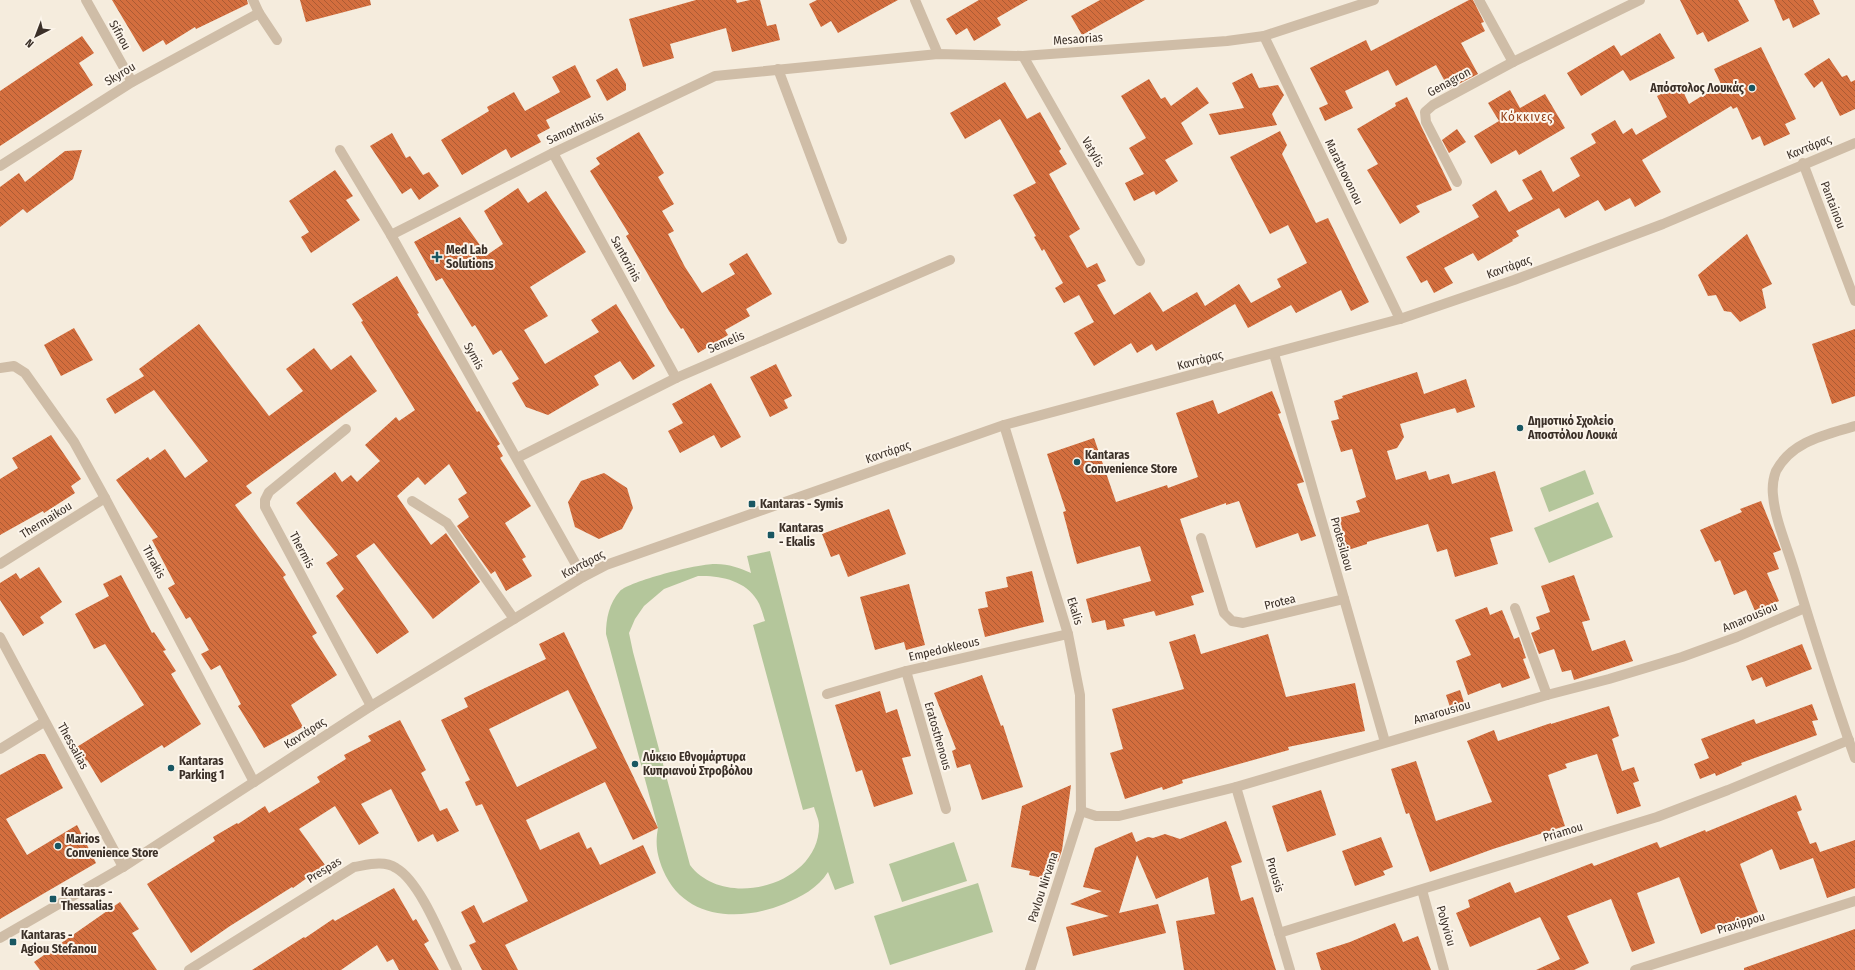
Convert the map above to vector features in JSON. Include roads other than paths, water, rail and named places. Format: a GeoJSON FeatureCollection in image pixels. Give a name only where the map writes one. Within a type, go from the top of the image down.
{"type":"FeatureCollection","features":[{"type":"Feature","properties":{"kind":"street","name":"Sifnou"},"geometry":{"type":"LineString","coordinates":[[86,0],[132,82]]}},
{"type":"Feature","properties":{"kind":"street"},"geometry":{"type":"LineString","coordinates":[[253,0],[259,13],[277,40]]}},
{"type":"Feature","properties":{"kind":"street"},"geometry":{"type":"LineString","coordinates":[[915,0],[938,54]]}},
{"type":"Feature","properties":{"kind":"street","name":"Mesaorias"},"geometry":{"type":"LineString","coordinates":[[778,69],[938,54],[1023,56],[1228,41],[1264,36],[1374,0]]}},
{"type":"Feature","properties":{"kind":"street"},"geometry":{"type":"LineString","coordinates":[[1479,0],[1513,62]]}},
{"type":"Feature","properties":{"kind":"street","name":"Genagron"},"geometry":{"type":"LineString","coordinates":[[1457,182],[1426,122],[1425,112],[1433,105],[1513,62],[1640,0]]}},
{"type":"Feature","properties":{"kind":"street","name":"Skyrou"},"geometry":{"type":"LineString","coordinates":[[0,166],[132,82],[259,13]]}},
{"type":"Feature","properties":{"kind":"street","name":"Marathovonou"},"geometry":{"type":"LineString","coordinates":[[1264,36],[1400,319]]}},
{"type":"Feature","properties":{"kind":"street","name":"Vatylis"},"geometry":{"type":"LineString","coordinates":[[1023,56],[1140,261]]}},
{"type":"Feature","properties":{"kind":"street"},"geometry":{"type":"LineString","coordinates":[[778,69],[842,239]]}},
{"type":"Feature","properties":{"kind":"street","name":"Samothrakis"},"geometry":{"type":"LineString","coordinates":[[391,235],[553,153],[715,76],[778,69]]}},
{"type":"Feature","properties":{"kind":"street","name":"Καντάρας"},"geometry":{"type":"LineString","coordinates":[[0,938],[124,867],[372,706],[583,577],[606,565],[1004,425],[1274,354],[1400,319],[1514,280],[1663,224],[1855,143]]}},
{"type":"Feature","properties":{"kind":"street","name":"Symis"},"geometry":{"type":"LineString","coordinates":[[340,150],[391,235],[583,577]]}},
{"type":"Feature","properties":{"kind":"street","name":"Santorinis"},"geometry":{"type":"LineString","coordinates":[[553,153],[676,378]]}},
{"type":"Feature","properties":{"kind":"street","name":"Pantainou"},"geometry":{"type":"LineString","coordinates":[[1803,164],[1855,300]]}},
{"type":"Feature","properties":{"kind":"street","name":"Semelis"},"geometry":{"type":"LineString","coordinates":[[517,458],[676,378],[950,260]]}},
{"type":"Feature","properties":{"kind":"street","name":"Protesilaou"},"geometry":{"type":"LineString","coordinates":[[1274,354],[1385,742]]}},
{"type":"Feature","properties":{"kind":"street","name":"Thrakis"},"geometry":{"type":"LineString","coordinates":[[0,368],[14,366],[25,373],[74,442],[254,782]]}},
{"type":"Feature","properties":{"kind":"street","name":"Ekalis"},"geometry":{"type":"LineString","coordinates":[[1004,425],[1068,634],[1080,695],[1081,811]]}},
{"type":"Feature","properties":{"kind":"street"},"geometry":{"type":"LineString","coordinates":[[1855,426],[1805,442],[1792,451],[1783,460],[1776,471],[1772,483],[1776,510],[1805,608],[1855,758]]}},
{"type":"Feature","properties":{"kind":"street","name":"Thermis"},"geometry":{"type":"LineString","coordinates":[[346,429],[269,492],[265,500],[265,507],[372,706]]}},
{"type":"Feature","properties":{"kind":"street","name":"Thermaikou"},"geometry":{"type":"LineString","coordinates":[[0,564],[105,498]]}},
{"type":"Feature","properties":{"kind":"street"},"geometry":{"type":"LineString","coordinates":[[412,501],[447,523],[514,619]]}},
{"type":"Feature","properties":{"kind":"street","name":"Protea"},"geometry":{"type":"LineString","coordinates":[[1202,538],[1224,613],[1232,621],[1243,623],[1344,599]]}},
{"type":"Feature","properties":{"kind":"street"},"geometry":{"type":"LineString","coordinates":[[1515,608],[1547,695]]}},
{"type":"Feature","properties":{"kind":"street","name":"Amarousiou"},"geometry":{"type":"LineString","coordinates":[[1081,811],[1096,816],[1119,816],[1236,787],[1385,742],[1682,657],[1738,637],[1805,608]]}},
{"type":"Feature","properties":{"kind":"street","name":"Empedokleous"},"geometry":{"type":"LineString","coordinates":[[827,694],[906,671],[1068,634]]}},
{"type":"Feature","properties":{"kind":"street","name":"Thessalias"},"geometry":{"type":"LineString","coordinates":[[0,637],[44,722],[124,867]]}},
{"type":"Feature","properties":{"kind":"street","name":"Eratosthenous"},"geometry":{"type":"LineString","coordinates":[[906,671],[946,809]]}},
{"type":"Feature","properties":{"kind":"street"},"geometry":{"type":"LineString","coordinates":[[0,749],[44,722]]}},
{"type":"Feature","properties":{"kind":"street","name":"Priamou"},"geometry":{"type":"LineString","coordinates":[[1279,933],[1657,817],[1728,790],[1849,740]]}},
{"type":"Feature","properties":{"kind":"street","name":"Prousis"},"geometry":{"type":"LineString","coordinates":[[1236,787],[1290,970]]}},
{"type":"Feature","properties":{"kind":"street","name":"Pavlou Nirvana"},"geometry":{"type":"LineString","coordinates":[[1030,970],[1081,811]]}},
{"type":"Feature","properties":{"kind":"street","name":"Prespas"},"geometry":{"type":"LineString","coordinates":[[189,970],[354,867],[375,864],[397,868],[416,888],[457,970]]}},
{"type":"Feature","properties":{"kind":"street","name":"Polyviou"},"geometry":{"type":"LineString","coordinates":[[1422,890],[1444,970]]}},
{"type":"Feature","properties":{"kind":"street","name":"Praxippou"},"geometry":{"type":"LineString","coordinates":[[1635,970],[1855,901]]}},
{"type":"Feature","properties":{"kind":"place","name":"Απόστολος Λουκάς"},"geometry":{"type":"Point","coordinates":[1752,88]}},
{"type":"Feature","properties":{"kind":"place","name":"Med Lab Solutions"},"geometry":{"type":"Point","coordinates":[437,257]}},
{"type":"Feature","properties":{"kind":"place","name":"Δημοτικό Σχολείο Αποστόλου Λουκά"},"geometry":{"type":"Point","coordinates":[1520,428]}},
{"type":"Feature","properties":{"kind":"place","name":"Kantaras Convenience Store"},"geometry":{"type":"Point","coordinates":[1077,462]}},
{"type":"Feature","properties":{"kind":"place","name":"Kantaras - Symis"},"geometry":{"type":"Point","coordinates":[752,504]}},
{"type":"Feature","properties":{"kind":"place","name":"Kantaras - Ekalis"},"geometry":{"type":"Point","coordinates":[771,535]}},
{"type":"Feature","properties":{"kind":"place","name":"Λύκειο Εθνομάρτυρα Κυπριανού Στροβόλου"},"geometry":{"type":"Point","coordinates":[635,764]}},
{"type":"Feature","properties":{"kind":"place","name":"Kantaras Parking 1"},"geometry":{"type":"Point","coordinates":[171,768]}},
{"type":"Feature","properties":{"kind":"place","name":"Marios Convenience Store"},"geometry":{"type":"Point","coordinates":[58,846]}},
{"type":"Feature","properties":{"kind":"place","name":"Kantaras - Thessalias"},"geometry":{"type":"Point","coordinates":[53,899]}},
{"type":"Feature","properties":{"kind":"place","name":"Kantaras - Agiou Stefanou"},"geometry":{"type":"Point","coordinates":[13,942]}},
{"type":"Feature","properties":{"kind":"district","name":"Κόκκινες"},"geometry":{"type":"Point","coordinates":[1527,116]}}]}
